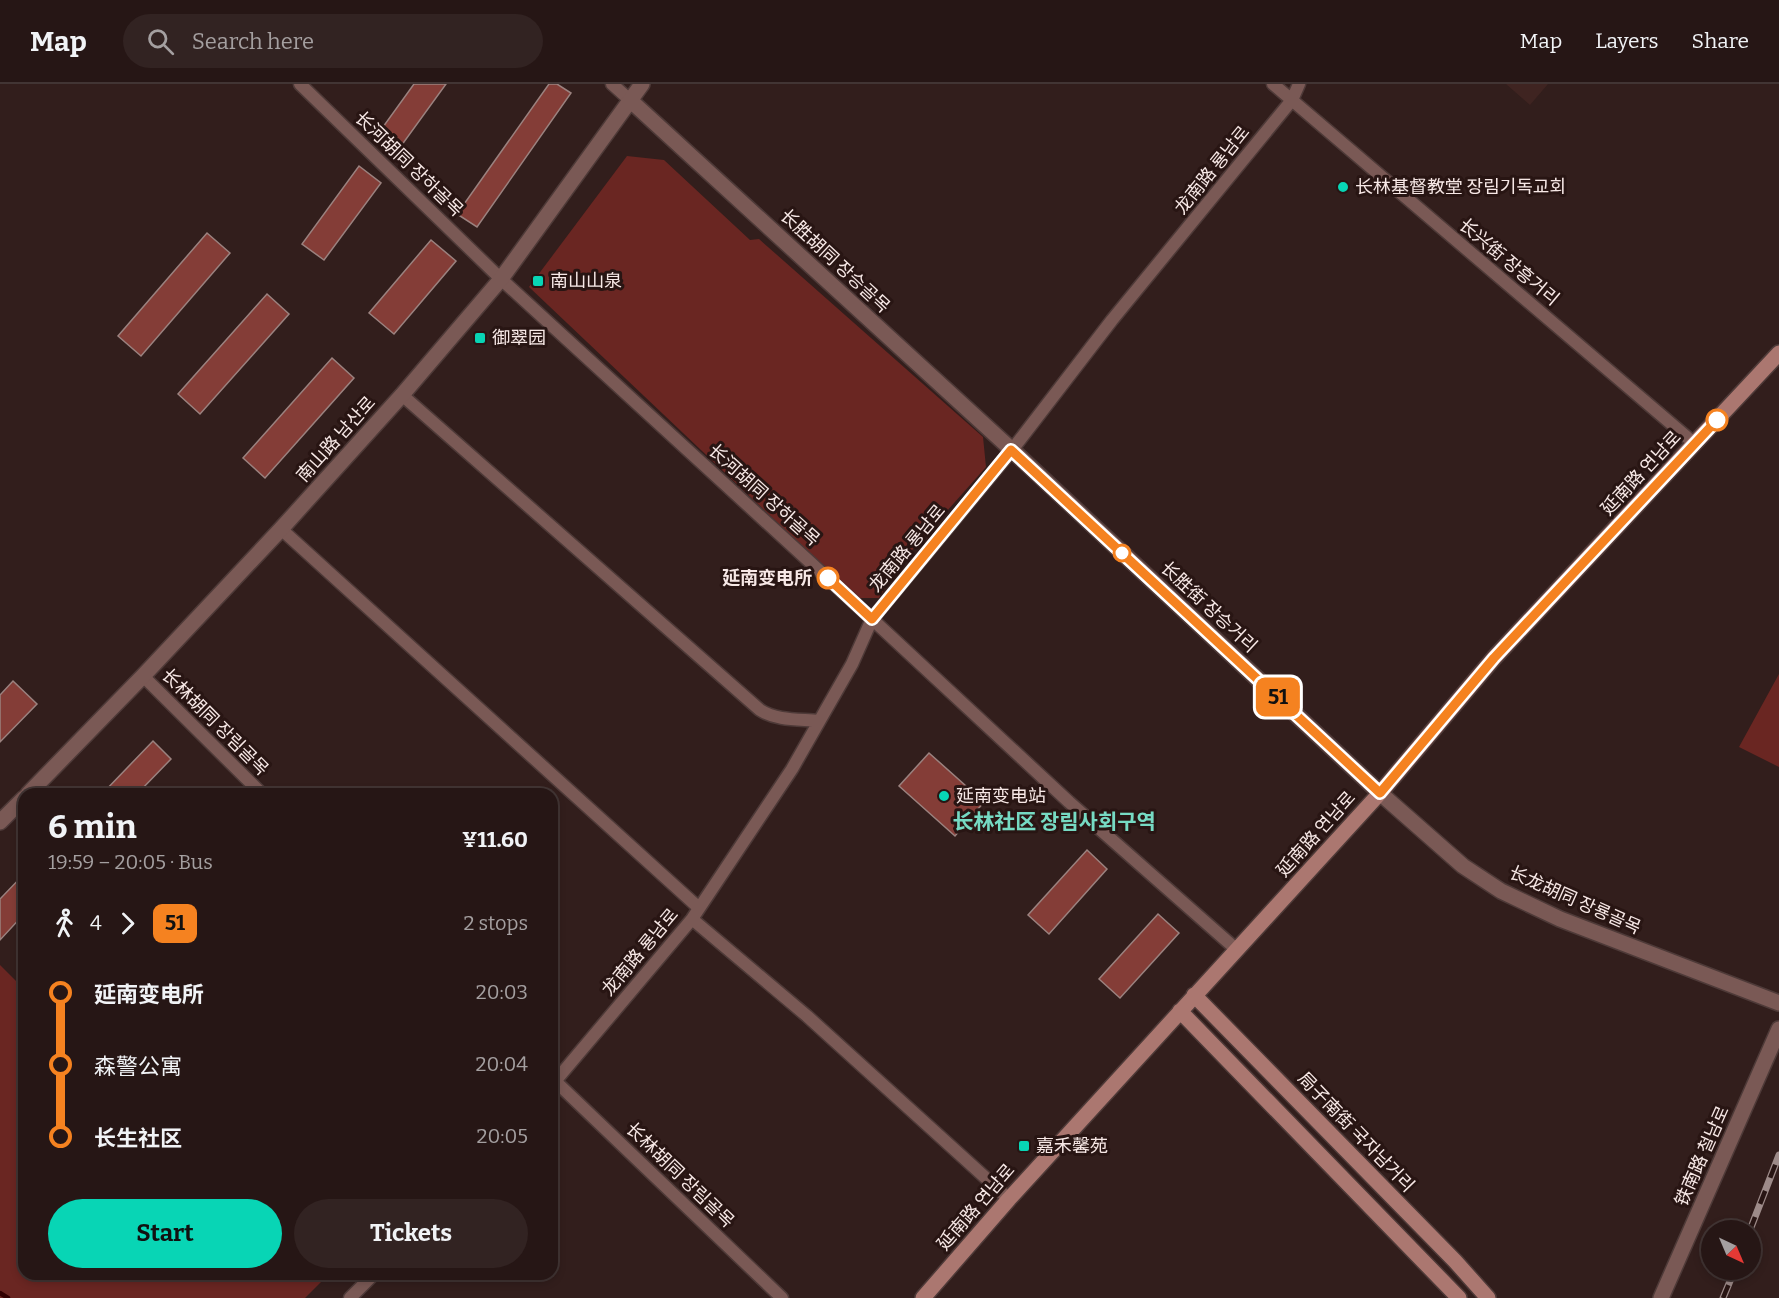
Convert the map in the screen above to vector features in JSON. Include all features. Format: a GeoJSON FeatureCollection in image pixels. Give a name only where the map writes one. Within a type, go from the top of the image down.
{"type":"FeatureCollection","features":[{"type":"Feature","properties":{"kind":"main road","name":"延南路 연남로"},"geometry":{"type":"LineString","coordinates":[[923,1298],[1009,1199],[1380,793],[1494,658],[1779,353]]}},
{"type":"Feature","properties":{"kind":"main road"},"geometry":{"type":"LineString","coordinates":[[1762,371],[1779,366]]}},
{"type":"Feature","properties":{"kind":"main road","name":"局子南街 국자남거리"},"geometry":{"type":"LineString","coordinates":[[1194,995],[1455,1261],[1488,1298]]}},
{"type":"Feature","properties":{"kind":"main road"},"geometry":{"type":"LineString","coordinates":[[1180,1011],[1454,1295]]}},
{"type":"Feature","properties":{"kind":"street","name":"长河胡同 장하골목"},"geometry":{"type":"LineString","coordinates":[[300,84],[501,279],[1069,802],[1237,951]]}},
{"type":"Feature","properties":{"kind":"street"},"geometry":{"type":"LineString","coordinates":[[612,84],[631,101]]}},
{"type":"Feature","properties":{"kind":"street","name":"南山路 남산로"},"geometry":{"type":"LineString","coordinates":[[34,788],[281,529],[402,395],[501,279],[642,84]]}},
{"type":"Feature","properties":{"kind":"street","name":"长兴街 장흥거리"},"geometry":{"type":"LineString","coordinates":[[1273,84],[1695,444]]}},
{"type":"Feature","properties":{"kind":"street","name":"龙南路 룡남로"},"geometry":{"type":"LineString","coordinates":[[558,1075],[692,919],[792,769],[852,664],[872,619],[1292,100],[1299,84]]}},
{"type":"Feature","properties":{"kind":"street","name":"长胜胡同 장승골목"},"geometry":{"type":"LineString","coordinates":[[631,101],[1011,450]]}},
{"type":"Feature","properties":{"kind":"street"},"geometry":{"type":"LineString","coordinates":[[402,395],[760,710],[776,717],[819,721]]}},
{"type":"Feature","properties":{"kind":"street","name":"长胜街 장승거리"},"geometry":{"type":"LineString","coordinates":[[1011,450],[1380,793]]}},
{"type":"Feature","properties":{"kind":"street"},"geometry":{"type":"LineString","coordinates":[[281,529],[699,908]]}},
{"type":"Feature","properties":{"kind":"street","name":"长林胡同 장림골목"},"geometry":{"type":"LineString","coordinates":[[143,676],[256,788]]}},
{"type":"Feature","properties":{"kind":"street","name":"长龙胡同 장룡골목"},"geometry":{"type":"LineString","coordinates":[[1380,793],[1463,866],[1501,891],[1560,919],[1779,1003]]}},
{"type":"Feature","properties":{"kind":"street"},"geometry":{"type":"LineString","coordinates":[[0,822],[18,804]]}},
{"type":"Feature","properties":{"kind":"street"},"geometry":{"type":"LineString","coordinates":[[692,919],[807,1016],[1009,1199]]}},
{"type":"Feature","properties":{"kind":"street","name":"铁南路 철남로"},"geometry":{"type":"LineString","coordinates":[[1661,1298],[1779,1029]]}},
{"type":"Feature","properties":{"kind":"street","name":"长林胡同 장림골목"},"geometry":{"type":"LineString","coordinates":[[558,1086],[782,1298]]}},
{"type":"Feature","properties":{"kind":"street"},"geometry":{"type":"LineString","coordinates":[[350,1298],[368,1280]]}},
{"type":"Feature","properties":{"kind":"shaded area"},"geometry":{"type":"Polygon","coordinates":[[[1506,84],[1548,84],[1530,105],[1506,84]]]}},
{"type":"Feature","properties":{"kind":"shaded area"},"geometry":{"type":"Polygon","coordinates":[[[627,156],[664,160],[750,240],[759,239],[983,437],[986,467],[899,565],[879,598],[857,598],[529,287],[627,156]]]}},
{"type":"Feature","properties":{"kind":"shaded area"},"geometry":{"type":"Polygon","coordinates":[[[1779,674],[1779,767],[1739,747],[1779,674]]]}},
{"type":"Feature","properties":{"kind":"shaded area"},"geometry":{"type":"Polygon","coordinates":[[[0,965],[18,983],[18,1280],[323,1280],[305,1298],[0,1298],[0,965]]]}},
{"type":"Feature","properties":{"kind":"building"},"geometry":{"type":"Polygon","coordinates":[[[414,84],[446,84],[396,153],[375,138],[414,84]]]}},
{"type":"Feature","properties":{"kind":"building"},"geometry":{"type":"Polygon","coordinates":[[[549,84],[557,84],[571,93],[477,227],[457,214],[549,84]]]}},
{"type":"Feature","properties":{"kind":"building"},"geometry":{"type":"Polygon","coordinates":[[[359,166],[381,183],[324,260],[302,244],[359,166]]]}},
{"type":"Feature","properties":{"kind":"building"},"geometry":{"type":"Polygon","coordinates":[[[207,233],[230,253],[141,356],[118,336],[207,233]]]}},
{"type":"Feature","properties":{"kind":"building"},"geometry":{"type":"Polygon","coordinates":[[[431,240],[456,261],[394,334],[369,313],[431,240]]]}},
{"type":"Feature","properties":{"kind":"building"},"geometry":{"type":"Polygon","coordinates":[[[267,294],[289,314],[200,414],[178,394],[267,294]]]}},
{"type":"Feature","properties":{"kind":"building"},"geometry":{"type":"Polygon","coordinates":[[[332,358],[354,378],[265,478],[243,458],[332,358]]]}},
{"type":"Feature","properties":{"kind":"building"},"geometry":{"type":"Polygon","coordinates":[[[13,681],[37,704],[0,742],[0,695],[13,681]]]}},
{"type":"Feature","properties":{"kind":"building"},"geometry":{"type":"Polygon","coordinates":[[[153,741],[171,759],[143,788],[108,788],[153,741]]]}},
{"type":"Feature","properties":{"kind":"building","name":"延南变电站"},"geometry":{"type":"Polygon","coordinates":[[[929,753],[984,802],[955,836],[899,786],[929,753]]]}},
{"type":"Feature","properties":{"kind":"building"},"geometry":{"type":"Polygon","coordinates":[[[1087,850],[1107,869],[1049,934],[1028,915],[1087,850]]]}},
{"type":"Feature","properties":{"kind":"building"},"geometry":{"type":"Polygon","coordinates":[[[18,880],[18,920],[0,940],[0,899],[18,880]]]}},
{"type":"Feature","properties":{"kind":"building"},"geometry":{"type":"Polygon","coordinates":[[[1158,914],[1179,933],[1120,998],[1099,979],[1158,914]]]}},
{"type":"Feature","properties":{"kind":"waterway"},"geometry":{"type":"LineString","coordinates":[[0,1293],[8,1298]]}},
{"type":"Feature","properties":{"kind":"railway"},"geometry":{"type":"LineString","coordinates":[[1754,1220],[1779,1155]]}},
{"type":"Feature","properties":{"kind":"railway"},"geometry":{"type":"LineString","coordinates":[[1723,1298],[1730,1280]]}},
{"type":"Feature","properties":{"kind":"bus line","name":"51"},"geometry":{"type":"LineString","coordinates":[[828,578],[872,619],[1011,450],[1380,793],[1494,658],[1717,420]]}},
{"type":"Feature","properties":{"kind":"place","name":"长林基督教堂 장림기독교회"},"geometry":{"type":"Point","coordinates":[1343,187]}},
{"type":"Feature","properties":{"kind":"place","name":"南山山泉"},"geometry":{"type":"Point","coordinates":[538,281]}},
{"type":"Feature","properties":{"kind":"place","name":"御翠园"},"geometry":{"type":"Point","coordinates":[480,338]}},
{"type":"Feature","properties":{"kind":"place","name":"延南变电所"},"geometry":{"type":"Point","coordinates":[828,578]}},
{"type":"Feature","properties":{"kind":"place","name":"延南变电站"},"geometry":{"type":"Point","coordinates":[944,796]}},
{"type":"Feature","properties":{"kind":"place","name":"嘉禾馨苑"},"geometry":{"type":"Point","coordinates":[1024,1146]}},
{"type":"Feature","properties":{"kind":"district","name":"长林社区 장림사회구역"},"geometry":{"type":"Point","coordinates":[1054,822]}}]}
